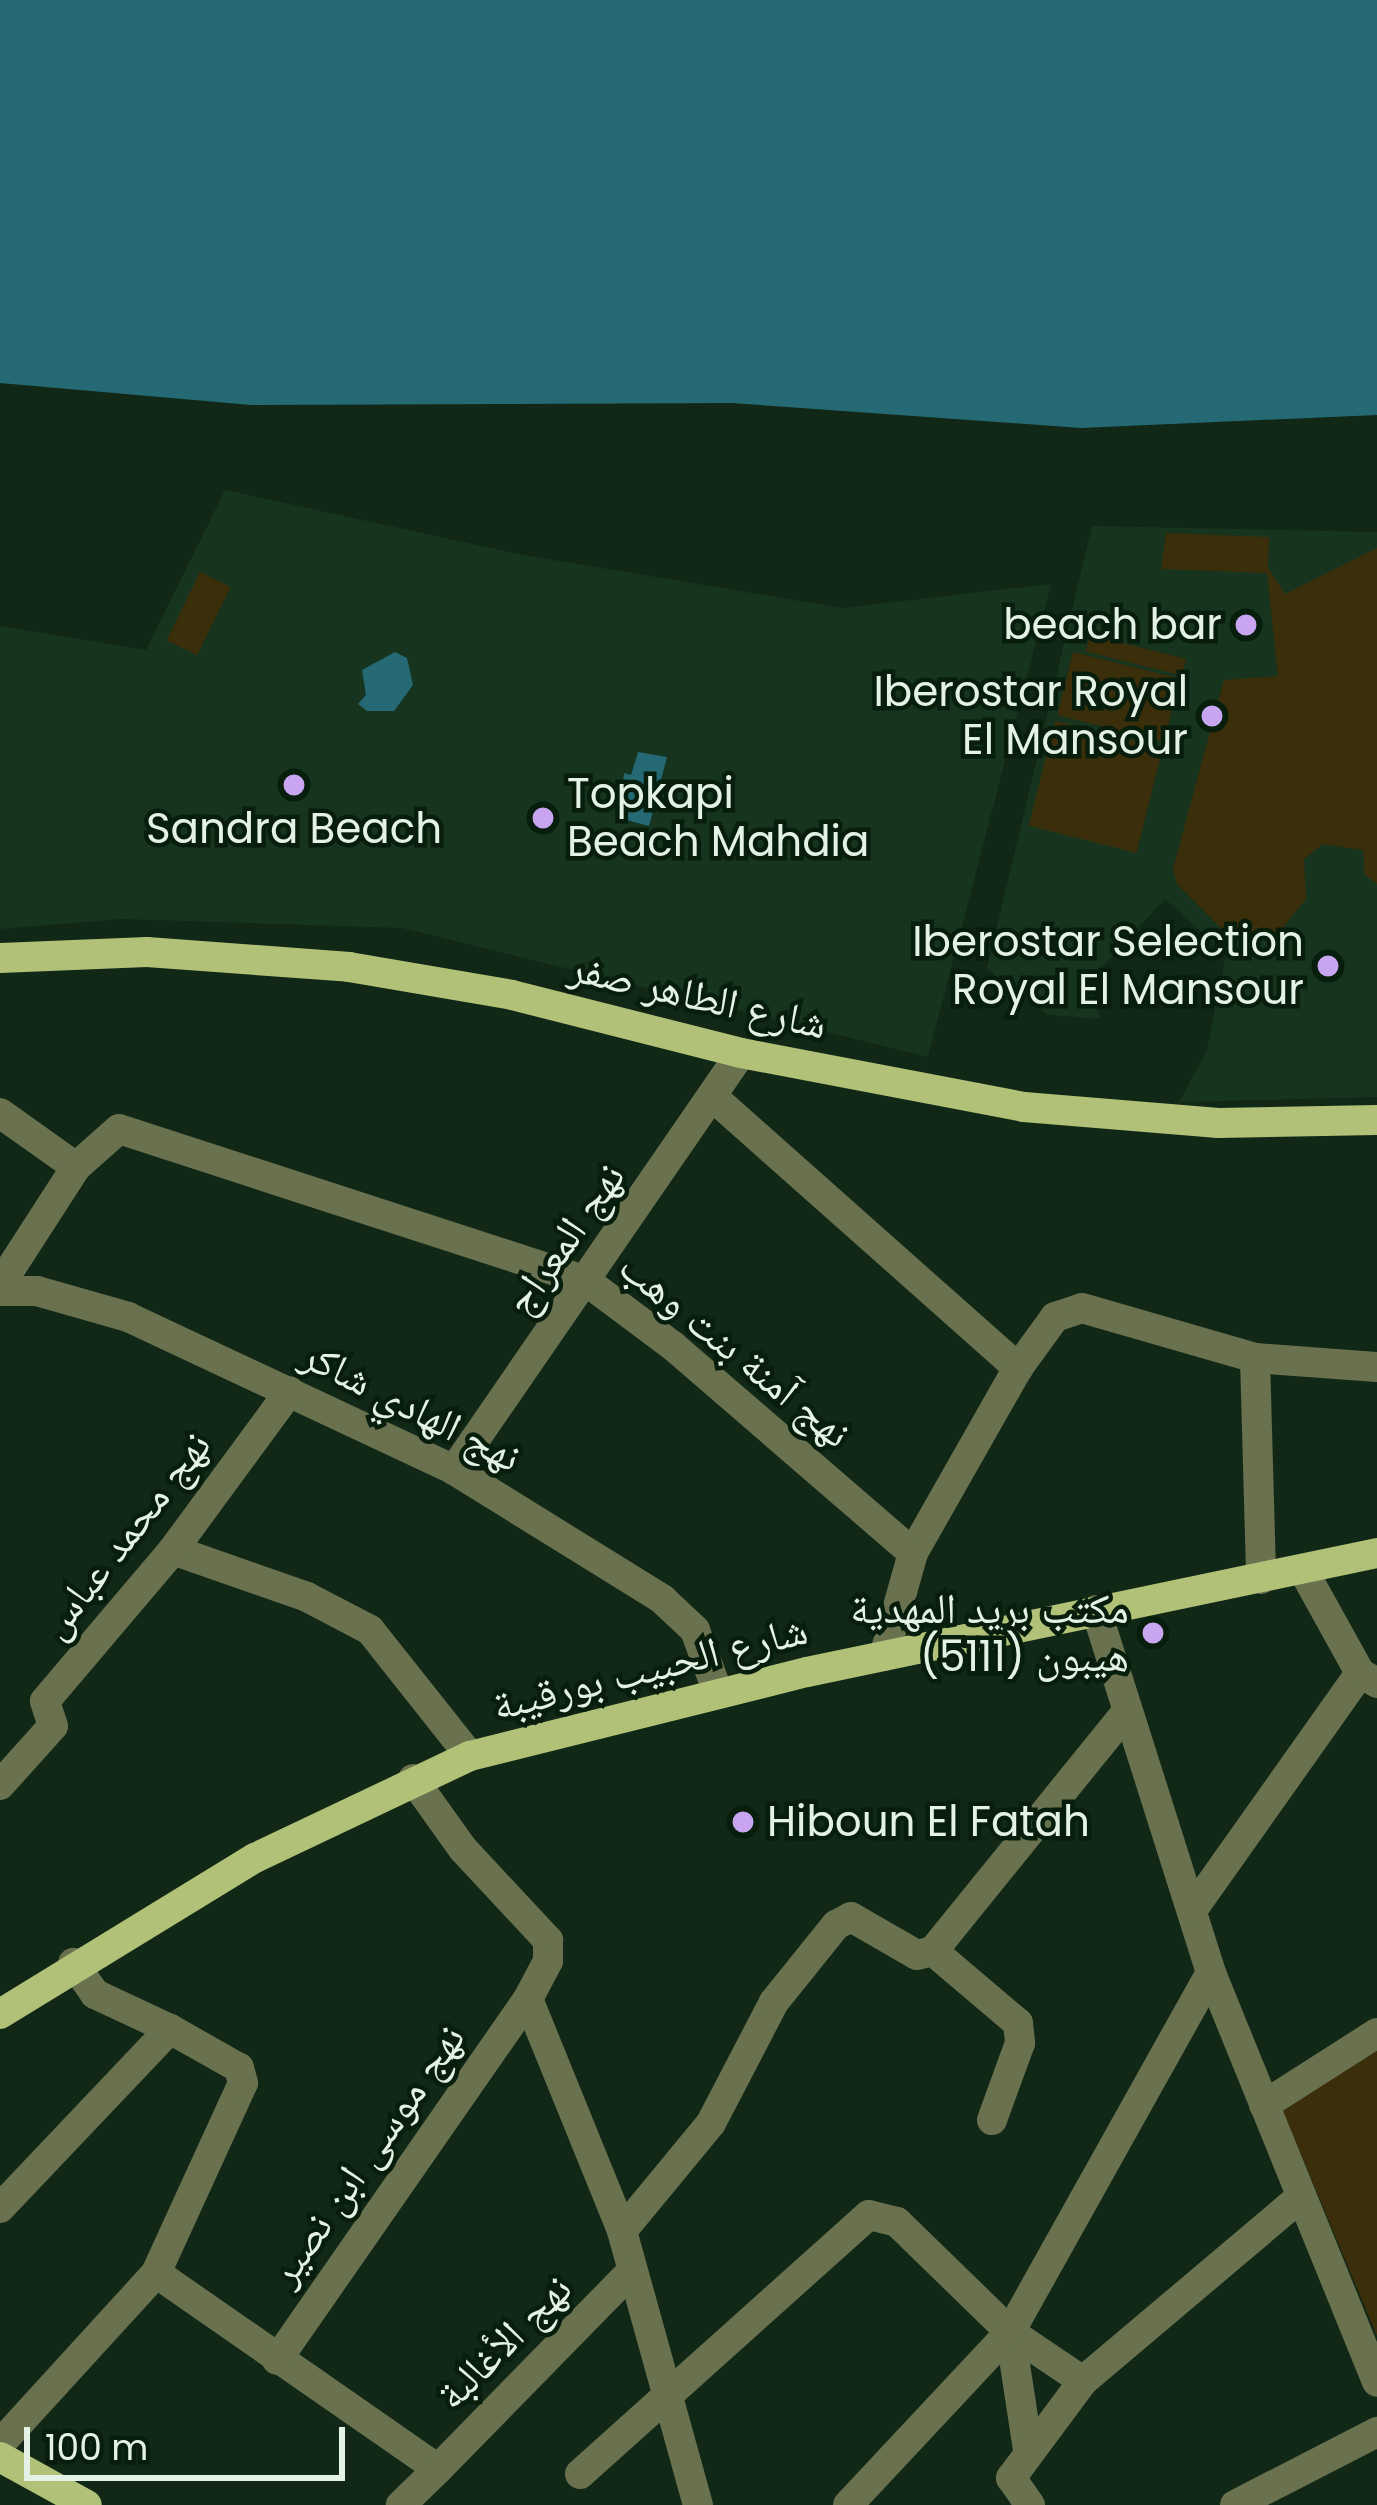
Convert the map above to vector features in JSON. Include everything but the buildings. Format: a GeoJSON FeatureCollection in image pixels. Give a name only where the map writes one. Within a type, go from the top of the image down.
{"type":"FeatureCollection","features":[{"type":"Feature","properties":{"kind":"main road","name":"شارع الطاهر صفر"},"geometry":{"type":"LineString","coordinates":[[0,958],[194,953],[349,968],[512,995],[741,1053],[1118,1118],[1377,1120]]}},
{"type":"Feature","properties":{"kind":"main road","name":"شارع الحبيب بورقيبة"},"geometry":{"type":"LineString","coordinates":[[0,2014],[73,1964],[255,1858],[413,1779],[470,1756],[718,1693],[1377,1553]]}},
{"type":"Feature","properties":{"kind":"main road"},"geometry":{"type":"LineString","coordinates":[[0,2457],[88,2505]]}},
{"type":"Feature","properties":{"kind":"street","name":"نهج المعراج"},"geometry":{"type":"LineString","coordinates":[[454,1470],[741,1053]]}},
{"type":"Feature","properties":{"kind":"street"},"geometry":{"type":"LineString","coordinates":[[714,1098],[1018,1368]]}},
{"type":"Feature","properties":{"kind":"street"},"geometry":{"type":"LineString","coordinates":[[0,1113],[76,1167],[0,1288]]}},
{"type":"Feature","properties":{"kind":"street","name":"نهج آمنة بنت وهب"},"geometry":{"type":"LineString","coordinates":[[76,1167],[109,1132],[144,1132],[586,1282],[673,1346],[914,1552]]}},
{"type":"Feature","properties":{"kind":"street"},"geometry":{"type":"LineString","coordinates":[[549,1268],[580,1253],[684,1141]]}},
{"type":"Feature","properties":{"kind":"street","name":"نهج الهادي شاكر"},"geometry":{"type":"LineString","coordinates":[[0,1288],[86,1302],[290,1391],[454,1470],[662,1599],[695,1630],[718,1693]]}},
{"type":"Feature","properties":{"kind":"street"},"geometry":{"type":"LineString","coordinates":[[884,1656],[914,1552],[1018,1368],[1055,1317],[1082,1308],[1255,1358],[1377,1367]]}},
{"type":"Feature","properties":{"kind":"street"},"geometry":{"type":"LineString","coordinates":[[1255,1358],[1261,1579]]}},
{"type":"Feature","properties":{"kind":"street","name":"نهج محمد عباس"},"geometry":{"type":"LineString","coordinates":[[0,1785],[53,1726],[45,1701],[173,1550],[290,1391]]}},
{"type":"Feature","properties":{"kind":"street"},"geometry":{"type":"LineString","coordinates":[[173,1550],[307,1597],[370,1630],[470,1756]]}},
{"type":"Feature","properties":{"kind":"street"},"geometry":{"type":"LineString","coordinates":[[1193,1909],[1368,1678],[1303,1570]]}},
{"type":"Feature","properties":{"kind":"street"},"geometry":{"type":"LineString","coordinates":[[1096,1610],[1211,1973],[1377,2382]]}},
{"type":"Feature","properties":{"kind":"street"},"geometry":{"type":"LineString","coordinates":[[622,2231],[710,2123],[774,2002],[836,1925],[851,1917],[916,1955],[933,1951],[1126,1712]]}},
{"type":"Feature","properties":{"kind":"street","name":"نهج موسى ابن نصير"},"geometry":{"type":"LineString","coordinates":[[277,2360],[528,1999],[548,1961],[548,1940],[463,1849],[413,1779]]}},
{"type":"Feature","properties":{"kind":"street"},"geometry":{"type":"LineString","coordinates":[[933,1951],[1018,2023],[1020,2043],[992,2120]]}},
{"type":"Feature","properties":{"kind":"street"},"geometry":{"type":"LineString","coordinates":[[0,2444],[156,2272],[244,2078],[170,2029],[95,1994],[73,1964]]}},
{"type":"Feature","properties":{"kind":"street"},"geometry":{"type":"LineString","coordinates":[[848,2505],[1010,2332],[1211,1973]]}},
{"type":"Feature","properties":{"kind":"street"},"geometry":{"type":"LineString","coordinates":[[528,1999],[622,2231],[698,2505]]}},
{"type":"Feature","properties":{"kind":"street"},"geometry":{"type":"LineString","coordinates":[[0,2208],[170,2029]]}},
{"type":"Feature","properties":{"kind":"street"},"geometry":{"type":"LineString","coordinates":[[1264,2105],[1377,2033]]}},
{"type":"Feature","properties":{"kind":"street"},"geometry":{"type":"LineString","coordinates":[[1030,2505],[1011,2478],[1028,2449],[1083,2381],[1301,2197]]}},
{"type":"Feature","properties":{"kind":"street"},"geometry":{"type":"LineString","coordinates":[[580,2474],[869,2215],[897,2222],[1010,2332],[1083,2381]]}},
{"type":"Feature","properties":{"kind":"street"},"geometry":{"type":"LineString","coordinates":[[156,2272],[438,2469]]}},
{"type":"Feature","properties":{"kind":"street","name":"نهج الأغالبة"},"geometry":{"type":"LineString","coordinates":[[401,2505],[631,2273]]}},
{"type":"Feature","properties":{"kind":"street"},"geometry":{"type":"LineString","coordinates":[[1010,2332],[1028,2449]]}},
{"type":"Feature","properties":{"kind":"street"},"geometry":{"type":"LineString","coordinates":[[1235,2505],[1377,2432]]}},
{"type":"Feature","properties":{"kind":"shaded area"},"geometry":{"type":"Polygon","coordinates":[[[225,490],[523,555],[842,608],[1051,584],[928,1057],[402,928],[122,919],[0,929],[0,626],[146,650],[225,490]]]}},
{"type":"Feature","properties":{"kind":"shaded area","name":"Iberostar Royal El Mansour"},"geometry":{"type":"Polygon","coordinates":[[[1092,526],[1377,532],[1377,1097],[1179,1102],[1207,1050],[1226,954],[1165,899],[1087,983],[1101,1019],[1048,1015],[987,969],[1092,526]]]}},
{"type":"Feature","properties":{"kind":"shaded area"},"geometry":{"type":"Polygon","coordinates":[[[1166,533],[1269,537],[1268,568],[1285,594],[1377,548],[1377,884],[1365,875],[1363,850],[1323,844],[1304,859],[1306,899],[1277,935],[1233,940],[1177,884],[1173,869],[1224,680],[1278,676],[1267,573],[1161,569],[1166,533]]]}},
{"type":"Feature","properties":{"kind":"shaded area"},"geometry":{"type":"Polygon","coordinates":[[[200,572],[231,587],[197,655],[167,640],[200,572]]]}},
{"type":"Feature","properties":{"kind":"shaded area"},"geometry":{"type":"Polygon","coordinates":[[[1090,635],[1186,659],[1182,675],[1086,651],[1090,635]]]}},
{"type":"Feature","properties":{"kind":"shaded area"},"geometry":{"type":"Polygon","coordinates":[[[1073,652],[1180,679],[1164,742],[1057,715],[1073,652]]]}},
{"type":"Feature","properties":{"kind":"shaded area"},"geometry":{"type":"Polygon","coordinates":[[[1055,721],[1163,748],[1137,853],[1029,826],[1055,721]]]}},
{"type":"Feature","properties":{"kind":"shaded area"},"geometry":{"type":"Polygon","coordinates":[[[1377,2048],[1377,2336],[1283,2111],[1377,2048]]]}},
{"type":"Feature","properties":{"kind":"water"},"geometry":{"type":"Polygon","coordinates":[[[0,0],[1377,0],[1377,415],[1081,428],[732,403],[251,405],[0,383],[0,0]]]}},
{"type":"Feature","properties":{"kind":"water"},"geometry":{"type":"Polygon","coordinates":[[[395,652],[407,658],[413,685],[394,711],[367,711],[358,704],[366,695],[362,670],[395,652]]]}},
{"type":"Feature","properties":{"kind":"water"},"geometry":{"type":"Polygon","coordinates":[[[638,752],[667,757],[649,826],[619,818],[624,773],[631,775],[638,752]]]}},
{"type":"Feature","properties":{"kind":"place","name":"beach bar"},"geometry":{"type":"Point","coordinates":[1246,625]}},
{"type":"Feature","properties":{"kind":"place","name":"Iberostar Royal El Mansour"},"geometry":{"type":"Point","coordinates":[1212,716]}},
{"type":"Feature","properties":{"kind":"place","name":"Sandra Beach"},"geometry":{"type":"Point","coordinates":[294,785]}},
{"type":"Feature","properties":{"kind":"place","name":"Topkapi Beach Mahdia"},"geometry":{"type":"Point","coordinates":[543,818]}},
{"type":"Feature","properties":{"kind":"place","name":"Iberostar Selection Royal El Mansour"},"geometry":{"type":"Point","coordinates":[1328,966]}},
{"type":"Feature","properties":{"kind":"place","name":"مكتب بريد المهدية هيبون (5111)"},"geometry":{"type":"Point","coordinates":[1153,1633]}},
{"type":"Feature","properties":{"kind":"place","name":"Hiboun El Fatah"},"geometry":{"type":"Point","coordinates":[743,1822]}}]}
